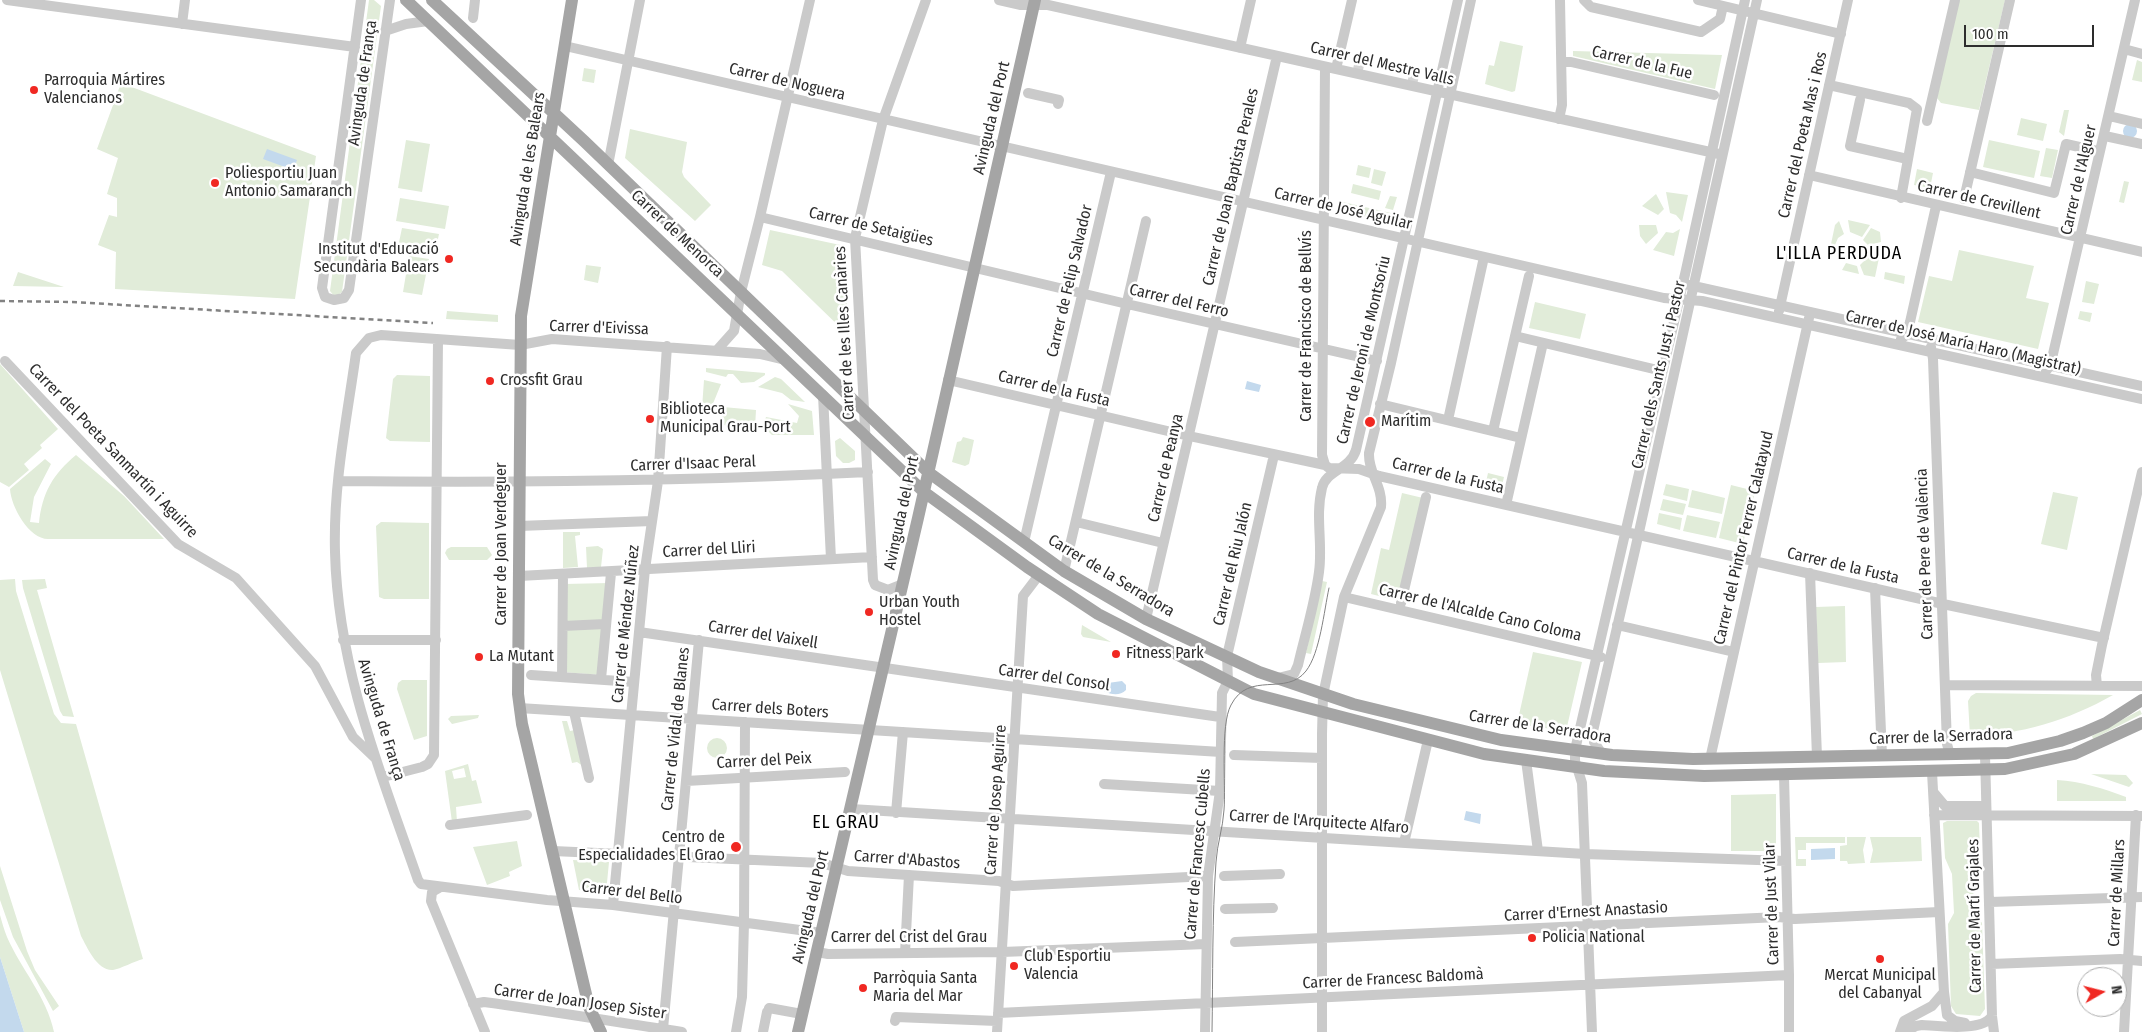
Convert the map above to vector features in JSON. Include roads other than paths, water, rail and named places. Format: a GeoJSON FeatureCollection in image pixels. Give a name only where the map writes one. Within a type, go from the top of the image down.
{"type":"FeatureCollection","features":[{"type":"Feature","properties":{"kind":"main road","name":"Carrer de Menorca"},"geometry":{"type":"LineString","coordinates":[[406,0],[924,492]]}},
{"type":"Feature","properties":{"kind":"main road","name":"Carrer de Menorca"},"geometry":{"type":"LineString","coordinates":[[432,0],[608,165],[928,472]]}},
{"type":"Feature","properties":{"kind":"main road","name":"Avinguda de les Balears"},"geometry":{"type":"LineString","coordinates":[[520,344],[523,299],[572,0]]}},
{"type":"Feature","properties":{"kind":"main road","name":"Avinguda del Port"},"geometry":{"type":"LineString","coordinates":[[798,1032],[903,584],[1035,2]]}},
{"type":"Feature","properties":{"kind":"main road","name":"Carrer de Joan Verdeguer"},"geometry":{"type":"LineString","coordinates":[[520,344],[519,708],[592,1016],[601,1032]]}},
{"type":"Feature","properties":{"kind":"main road","name":"Carrer de la Serradora"},"geometry":{"type":"LineString","coordinates":[[928,472],[1064,571],[1146,619],[1275,678],[1324,695],[1501,740],[1602,754],[1710,759],[1985,755],[2008,753],[2060,741],[2106,723],[2142,700]]}},
{"type":"Feature","properties":{"kind":"main road","name":"Carrer de la Serradora"},"geometry":{"type":"LineString","coordinates":[[924,492],[1039,575],[1098,614],[1254,694],[1324,714],[1484,754],[1604,771],[1704,776],[1985,770],[2030,766],[2074,754],[2142,723]]}},
{"type":"Feature","properties":{"kind":"street"},"geometry":{"type":"LineString","coordinates":[[7,0],[58,3],[182,24],[355,47]]}},
{"type":"Feature","properties":{"kind":"street"},"geometry":{"type":"LineString","coordinates":[[182,24],[185,0]]}},
{"type":"Feature","properties":{"kind":"street","name":"Avinguda de França"},"geometry":{"type":"LineString","coordinates":[[361,0],[322,288],[324,297],[334,300],[344,298],[349,290],[390,0]]}},
{"type":"Feature","properties":{"kind":"street"},"geometry":{"type":"LineString","coordinates":[[473,18],[475,0]]}},
{"type":"Feature","properties":{"kind":"street"},"geometry":{"type":"LineString","coordinates":[[608,165],[640,0]]}},
{"type":"Feature","properties":{"kind":"street"},"geometry":{"type":"LineString","coordinates":[[717,350],[734,331],[741,292],[810,0]]}},
{"type":"Feature","properties":{"kind":"street","name":"Carrer de les Illes Canàries"},"geometry":{"type":"LineString","coordinates":[[903,584],[888,590],[875,585],[855,238],[883,120],[926,0]]}},
{"type":"Feature","properties":{"kind":"street","name":"Carrer del Mestre Valls"},"geometry":{"type":"LineString","coordinates":[[999,0],[1021,5],[1035,2],[1048,4],[1724,155]]}},
{"type":"Feature","properties":{"kind":"street"},"geometry":{"type":"LineString","coordinates":[[1240,48],[1251,0]]}},
{"type":"Feature","properties":{"kind":"street","name":"Carrer de Francisco de Bellvís"},"geometry":{"type":"LineString","coordinates":[[1325,465],[1322,454],[1321,348],[1323,220],[1330,68],[1352,0]]}},
{"type":"Feature","properties":{"kind":"street","name":"Carrer de Jeroni de Montsoriu"},"geometry":{"type":"LineString","coordinates":[[1275,678],[1288,677],[1294,674],[1298,665],[1320,571],[1319,504],[1322,486],[1332,474],[1344,468],[1354,458],[1458,0]]}},
{"type":"Feature","properties":{"kind":"street","name":"Carrer de Jeroni de Montsoriu"},"geometry":{"type":"LineString","coordinates":[[1322,1032],[1322,758],[1324,695],[1344,597],[1381,507],[1379,486],[1369,468],[1369,453],[1471,0]]}},
{"type":"Feature","properties":{"kind":"street"},"geometry":{"type":"LineString","coordinates":[[1559,119],[1562,105],[1560,0]]}},
{"type":"Feature","properties":{"kind":"street"},"geometry":{"type":"LineString","coordinates":[[1584,0],[1591,6],[1701,32],[1720,20],[1723,6]]}},
{"type":"Feature","properties":{"kind":"street"},"geometry":{"type":"LineString","coordinates":[[1698,0],[1841,34]]}},
{"type":"Feature","properties":{"kind":"street","name":"Carrer dels Sants Just i Pastor"},"geometry":{"type":"LineString","coordinates":[[1575,750],[1683,284],[1745,0]]}},
{"type":"Feature","properties":{"kind":"street","name":"Carrer dels Sants Just i Pastor"},"geometry":{"type":"LineString","coordinates":[[1602,754],[1594,742],[1593,730],[1724,155],[1757,0]]}},
{"type":"Feature","properties":{"kind":"street","name":"Carrer del Poeta Mas i Ros"},"geometry":{"type":"LineString","coordinates":[[1780,306],[1848,0]]}},
{"type":"Feature","properties":{"kind":"street"},"geometry":{"type":"LineString","coordinates":[[1927,122],[1954,0]]}},
{"type":"Feature","properties":{"kind":"street"},"geometry":{"type":"LineString","coordinates":[[1964,199],[2010,0]]}},
{"type":"Feature","properties":{"kind":"street","name":"Carrer de l'Alguer"},"geometry":{"type":"LineString","coordinates":[[2050,366],[2105,136],[2135,0]]}},
{"type":"Feature","properties":{"kind":"street"},"geometry":{"type":"LineString","coordinates":[[385,31],[406,24],[428,21]]}},
{"type":"Feature","properties":{"kind":"street","name":"Carrer de Noguera"},"geometry":{"type":"LineString","coordinates":[[565,46],[1002,147]]}},
{"type":"Feature","properties":{"kind":"street"},"geometry":{"type":"LineString","coordinates":[[2124,49],[2142,54]]}},
{"type":"Feature","properties":{"kind":"street","name":"Carrer de Joan Baptista Perales"},"geometry":{"type":"LineString","coordinates":[[1215,324],[1277,56]]}},
{"type":"Feature","properties":{"kind":"street","name":"Carrer de la Fue"},"geometry":{"type":"LineString","coordinates":[[1562,62],[1571,62],[1714,95]]}},
{"type":"Feature","properties":{"kind":"street"},"geometry":{"type":"LineString","coordinates":[[1829,85],[1909,103],[1917,109],[1918,114],[1900,198]]}},
{"type":"Feature","properties":{"kind":"street"},"geometry":{"type":"LineString","coordinates":[[1028,93],[1059,100],[1058,104]]}},
{"type":"Feature","properties":{"kind":"street"},"geometry":{"type":"LineString","coordinates":[[1860,100],[1850,146],[1902,158]]}},
{"type":"Feature","properties":{"kind":"street"},"geometry":{"type":"LineString","coordinates":[[2109,116],[2142,124]]}},
{"type":"Feature","properties":{"kind":"street"},"geometry":{"type":"LineString","coordinates":[[2105,136],[2142,144]]}},
{"type":"Feature","properties":{"kind":"street"},"geometry":{"type":"LineString","coordinates":[[1970,172],[2054,192],[2066,144],[2097,151]]}},
{"type":"Feature","properties":{"kind":"street","name":"Carrer de José Aguilar"},"geometry":{"type":"LineString","coordinates":[[1002,147],[1678,300]]}},
{"type":"Feature","properties":{"kind":"street","name":"Carrer de Felip Salvador"},"geometry":{"type":"LineString","coordinates":[[1024,542],[1111,172]]}},
{"type":"Feature","properties":{"kind":"street","name":"Carrer de Crevillent"},"geometry":{"type":"LineString","coordinates":[[1809,175],[1900,198],[2142,252]]}},
{"type":"Feature","properties":{"kind":"street"},"geometry":{"type":"LineString","coordinates":[[1892,342],[1906,334],[1936,206]]}},
{"type":"Feature","properties":{"kind":"street","name":"Carrer de Setaigües"},"geometry":{"type":"LineString","coordinates":[[760,217],[974,267]]}},
{"type":"Feature","properties":{"kind":"street"},"geometry":{"type":"LineString","coordinates":[[1064,571],[1146,221]]}},
{"type":"Feature","properties":{"kind":"street"},"geometry":{"type":"LineString","coordinates":[[1448,420],[1484,257]]}},
{"type":"Feature","properties":{"kind":"street","name":"Carrer del Ferro"},"geometry":{"type":"LineString","coordinates":[[974,267],[1376,361]]}},
{"type":"Feature","properties":{"kind":"street"},"geometry":{"type":"LineString","coordinates":[[1493,431],[1529,276]]}},
{"type":"Feature","properties":{"kind":"street","name":"Carrer de José María Haro (Magistrat)"},"geometry":{"type":"LineString","coordinates":[[1683,284],[2142,386]]}},
{"type":"Feature","properties":{"kind":"street","name":"Carrer de José María Haro (Magistrat)"},"geometry":{"type":"LineString","coordinates":[[1678,300],[1702,301],[1778,317],[2142,399]]}},
{"type":"Feature","properties":{"kind":"street"},"geometry":{"type":"LineString","coordinates":[[1778,317],[1780,306]]}},
{"type":"Feature","properties":{"kind":"street","name":"Carrer del Pintor Ferrer Calatayud"},"geometry":{"type":"LineString","coordinates":[[1710,759],[1810,313]]}},
{"type":"Feature","properties":{"kind":"street","name":"Carrer de Peanya"},"geometry":{"type":"LineString","coordinates":[[1146,619],[1215,324]]}},
{"type":"Feature","properties":{"kind":"street","name":"Carrer d'Eivissa"},"geometry":{"type":"LineString","coordinates":[[356,353],[373,336],[520,344],[552,339],[760,354],[788,361]]}},
{"type":"Feature","properties":{"kind":"street"},"geometry":{"type":"LineString","coordinates":[[1516,336],[1662,371]]}},
{"type":"Feature","properties":{"kind":"street"},"geometry":{"type":"LineString","coordinates":[[1925,339],[1933,352]]}},
{"type":"Feature","properties":{"kind":"street"},"geometry":{"type":"LineString","coordinates":[[383,777],[422,767],[428,764],[434,755],[438,340]]}},
{"type":"Feature","properties":{"kind":"street"},"geometry":{"type":"LineString","coordinates":[[1506,505],[1543,343]]}},
{"type":"Feature","properties":{"kind":"street","name":"Carrer de Méndez Núñez"},"geometry":{"type":"LineString","coordinates":[[613,905],[645,569],[658,481],[667,346]]}},
{"type":"Feature","properties":{"kind":"street","name":"Carrer de Pere de València"},"geometry":{"type":"LineString","coordinates":[[1933,352],[1947,744],[1950,755]]}},
{"type":"Feature","properties":{"kind":"street","name":"Avinguda de França"},"geometry":{"type":"LineString","coordinates":[[356,353],[339,481],[335,550],[343,640],[354,690],[418,880],[426,886],[439,888]]}},
{"type":"Feature","properties":{"kind":"street","name":"Carrer del Poeta Sanmartín i Aguirre"},"geometry":{"type":"LineString","coordinates":[[5,360],[178,544],[236,578],[315,666],[353,737],[376,759]]}},
{"type":"Feature","properties":{"kind":"street"},"geometry":{"type":"LineString","coordinates":[[2036,374],[2047,371],[2050,366]]}},
{"type":"Feature","properties":{"kind":"street","name":"Carrer de la Fusta"},"geometry":{"type":"LineString","coordinates":[[948,380],[1189,436],[1325,465],[1328,468],[1359,469],[1372,474],[1942,604],[2104,638]]}},
{"type":"Feature","properties":{"kind":"street"},"geometry":{"type":"LineString","coordinates":[[823,395],[831,559]]}},
{"type":"Feature","properties":{"kind":"street"},"geometry":{"type":"LineString","coordinates":[[1380,404],[1521,438]]}},
{"type":"Feature","properties":{"kind":"street","name":"Carrer del Riu Jalón"},"geometry":{"type":"LineString","coordinates":[[1228,680],[1227,656],[1274,455]]}},
{"type":"Feature","properties":{"kind":"street","name":"Carrer d'Isaac Peral"},"geometry":{"type":"LineString","coordinates":[[339,481],[437,483],[658,481],[868,472]]}},
{"type":"Feature","properties":{"kind":"street"},"geometry":{"type":"LineString","coordinates":[[2097,686],[2096,676],[2142,472]]}},
{"type":"Feature","properties":{"kind":"street"},"geometry":{"type":"LineString","coordinates":[[1401,603],[1426,497]]}},
{"type":"Feature","properties":{"kind":"street"},"geometry":{"type":"LineString","coordinates":[[519,526],[652,521]]}},
{"type":"Feature","properties":{"kind":"street"},"geometry":{"type":"LineString","coordinates":[[1076,522],[1164,543]]}},
{"type":"Feature","properties":{"kind":"street","name":"Carrer del Lliri"},"geometry":{"type":"LineString","coordinates":[[519,576],[872,557]]}},
{"type":"Feature","properties":{"kind":"street"},"geometry":{"type":"LineString","coordinates":[[601,679],[611,572]]}},
{"type":"Feature","properties":{"kind":"street"},"geometry":{"type":"LineString","coordinates":[[1810,574],[1817,757]]}},
{"type":"Feature","properties":{"kind":"street"},"geometry":{"type":"LineString","coordinates":[[562,677],[563,575]]}},
{"type":"Feature","properties":{"kind":"street","name":"Carrer de Josep Aguirre"},"geometry":{"type":"LineString","coordinates":[[997,1022],[1005,884],[1011,819],[1022,596],[1039,575]]}},
{"type":"Feature","properties":{"kind":"street"},"geometry":{"type":"LineString","coordinates":[[1875,588],[1882,756]]}},
{"type":"Feature","properties":{"kind":"street","name":"Carrer de l'Alcalde Cano Coloma"},"geometry":{"type":"LineString","coordinates":[[1344,597],[1609,660]]}},
{"type":"Feature","properties":{"kind":"street"},"geometry":{"type":"LineString","coordinates":[[563,626],[605,624]]}},
{"type":"Feature","properties":{"kind":"street"},"geometry":{"type":"LineString","coordinates":[[1617,626],[1734,652]]}},
{"type":"Feature","properties":{"kind":"street","name":"Carrer del Vaixell"},"geometry":{"type":"LineString","coordinates":[[639,632],[882,668]]}},
{"type":"Feature","properties":{"kind":"street"},"geometry":{"type":"LineString","coordinates":[[343,640],[436,640]]}},
{"type":"Feature","properties":{"kind":"street","name":"Carrer de Vidal de Blanes"},"geometry":{"type":"LineString","coordinates":[[663,1029],[699,640]]}},
{"type":"Feature","properties":{"kind":"street","name":"Carrer del Consol"},"geometry":{"type":"LineString","coordinates":[[882,668],[1220,717]]}},
{"type":"Feature","properties":{"kind":"street"},"geometry":{"type":"LineString","coordinates":[[531,675],[634,682]]}},
{"type":"Feature","properties":{"kind":"street","name":"Carrer de Francesc Cubells"},"geometry":{"type":"LineString","coordinates":[[1205,1032],[1208,876],[1216,831],[1220,791],[1220,717],[1222,693],[1228,680]]}},
{"type":"Feature","properties":{"kind":"street"},"geometry":{"type":"LineString","coordinates":[[1946,685],[2142,686]]}},
{"type":"Feature","properties":{"kind":"street","name":"Carrer dels Boters"},"geometry":{"type":"LineString","coordinates":[[519,708],[1221,752]]}},
{"type":"Feature","properties":{"kind":"street"},"geometry":{"type":"LineString","coordinates":[[574,712],[589,778]]}},
{"type":"Feature","properties":{"kind":"street"},"geometry":{"type":"LineString","coordinates":[[736,1032],[742,997],[745,722]]}},
{"type":"Feature","properties":{"kind":"street"},"geometry":{"type":"LineString","coordinates":[[896,813],[903,732]]}},
{"type":"Feature","properties":{"kind":"street"},"geometry":{"type":"LineString","coordinates":[[1404,843],[1428,740]]}},
{"type":"Feature","properties":{"kind":"street"},"geometry":{"type":"LineString","coordinates":[[1575,750],[1582,783],[1592,1032]]}},
{"type":"Feature","properties":{"kind":"street"},"geometry":{"type":"LineString","coordinates":[[1234,755],[1322,758]]}},
{"type":"Feature","properties":{"kind":"street","name":"Carrer de Martí Grajales"},"geometry":{"type":"LineString","coordinates":[[1985,755],[1994,1032]]}},
{"type":"Feature","properties":{"kind":"street"},"geometry":{"type":"LineString","coordinates":[[1526,760],[1538,851]]}},
{"type":"Feature","properties":{"kind":"street","name":"Carrer del Peix"},"geometry":{"type":"LineString","coordinates":[[686,781],[845,772]]}},
{"type":"Feature","properties":{"kind":"street","name":"Carrer de Martí Grajales"},"geometry":{"type":"LineString","coordinates":[[1932,772],[1939,912],[1947,1015],[1955,1021],[1977,1026]]}},
{"type":"Feature","properties":{"kind":"street","name":"Carrer de Just Vilar"},"geometry":{"type":"LineString","coordinates":[[1784,775],[1790,975],[1789,1032]]}},
{"type":"Feature","properties":{"kind":"street"},"geometry":{"type":"LineString","coordinates":[[1104,784],[1220,791]]}},
{"type":"Feature","properties":{"kind":"street"},"geometry":{"type":"LineString","coordinates":[[1934,793],[1945,806],[1987,810],[2139,816]]}},
{"type":"Feature","properties":{"kind":"street","name":"Carrer de l'Arquitecte Alfaro"},"geometry":{"type":"LineString","coordinates":[[850,809],[1585,854],[1786,861]]}},
{"type":"Feature","properties":{"kind":"street","name":"Carrer de Martí Grajales"},"geometry":{"type":"LineString","coordinates":[[1934,815],[1987,810]]}},
{"type":"Feature","properties":{"kind":"street"},"geometry":{"type":"LineString","coordinates":[[450,826],[527,815]]}},
{"type":"Feature","properties":{"kind":"street","name":"Carrer de Millars"},"geometry":{"type":"LineString","coordinates":[[2124,1032],[2129,959],[2137,897],[2139,816]]}},
{"type":"Feature","properties":{"kind":"street","name":"Carrer d'Abastos"},"geometry":{"type":"LineString","coordinates":[[553,851],[822,864],[848,871],[999,881],[1013,886],[1208,876]]}},
{"type":"Feature","properties":{"kind":"street"},"geometry":{"type":"LineString","coordinates":[[1224,876],[1280,874]]}},
{"type":"Feature","properties":{"kind":"street"},"geometry":{"type":"LineString","coordinates":[[905,954],[909,875]]}},
{"type":"Feature","properties":{"kind":"street"},"geometry":{"type":"LineString","coordinates":[[439,888],[432,892],[431,901],[485,1032]]}},
{"type":"Feature","properties":{"kind":"street","name":"Carrer del Bello"},"geometry":{"type":"LineString","coordinates":[[439,888],[613,905],[822,933]]}},
{"type":"Feature","properties":{"kind":"street"},"geometry":{"type":"LineString","coordinates":[[1990,902],[2137,897]]}},
{"type":"Feature","properties":{"kind":"street"},"geometry":{"type":"LineString","coordinates":[[1225,909],[1273,908]]}},
{"type":"Feature","properties":{"kind":"street","name":"Carrer d'Ernest Anastasio"},"geometry":{"type":"LineString","coordinates":[[1234,942],[1939,912]]}},
{"type":"Feature","properties":{"kind":"street"},"geometry":{"type":"LineString","coordinates":[[1002,952],[1206,944]]}},
{"type":"Feature","properties":{"kind":"street","name":"Carrer del Crist del Grau"},"geometry":{"type":"LineString","coordinates":[[817,952],[828,954],[905,954],[1002,952]]}},
{"type":"Feature","properties":{"kind":"street"},"geometry":{"type":"LineString","coordinates":[[1991,964],[2129,959],[2142,961]]}},
{"type":"Feature","properties":{"kind":"street","name":"Carrer de Francesc Baldomà"},"geometry":{"type":"LineString","coordinates":[[895,1021],[896,1017],[997,1022],[1205,1003],[1790,975]]}},
{"type":"Feature","properties":{"kind":"street","name":"Carrer de Martí Grajales"},"geometry":{"type":"LineString","coordinates":[[1900,1032],[1904,1021],[1932,1006],[1944,992]]}},
{"type":"Feature","properties":{"kind":"street","name":"Carrer de Joan Josep Sister"},"geometry":{"type":"LineString","coordinates":[[473,1004],[484,1002],[592,1016],[603,1020],[682,1032]]}},
{"type":"Feature","properties":{"kind":"street"},"geometry":{"type":"LineString","coordinates":[[763,1032],[768,1010],[802,1014]]}},
{"type":"Feature","properties":{"kind":"street"},"geometry":{"type":"LineString","coordinates":[[1905,1032],[1922,1025],[1984,1025],[1992,1016]]}},
{"type":"Feature","properties":{"kind":"water"},"geometry":{"type":"Polygon","coordinates":[[[2130,124],[2135,126],[2137,131],[2135,136],[2130,138],[2125,136],[2123,131],[2125,126],[2130,124]]]}},
{"type":"Feature","properties":{"kind":"water"},"geometry":{"type":"Polygon","coordinates":[[[267,149],[297,160],[293,170],[263,159],[267,149]]]}},
{"type":"Feature","properties":{"kind":"water"},"geometry":{"type":"Polygon","coordinates":[[[1247,381],[1261,385],[1259,392],[1245,389],[1247,381]]]}},
{"type":"Feature","properties":{"kind":"water"},"geometry":{"type":"Polygon","coordinates":[[[1098,679],[1108,683],[1122,681],[1126,685],[1126,690],[1118,694],[1106,692],[1095,685],[1095,681],[1098,679]]]}},
{"type":"Feature","properties":{"kind":"water"},"geometry":{"type":"Polygon","coordinates":[[[1466,811],[1481,814],[1480,824],[1464,820],[1466,811]]]}},
{"type":"Feature","properties":{"kind":"water"},"geometry":{"type":"Polygon","coordinates":[[[1835,848],[1835,859],[1811,860],[1811,849],[1835,848]]]}},
{"type":"Feature","properties":{"kind":"water"},"geometry":{"type":"Polygon","coordinates":[[[0,957],[24,1032],[0,1032],[0,957]]]}},
{"type":"Feature","properties":{"kind":"tunnel"},"geometry":{"type":"LineString","coordinates":[[1357,74],[1361,56]]}},
{"type":"Feature","properties":{"kind":"tunnel"},"geometry":{"type":"LineString","coordinates":[[1412,86],[1415,68]]}},
{"type":"Feature","properties":{"kind":"tram line"},"geometry":{"type":"LineString","coordinates":[[1212,1032],[1215,883],[1224,810],[1224,740],[1228,714],[1231,705],[1239,695],[1248,689],[1288,682],[1298,678],[1306,671],[1315,654],[1329,588]]}},
{"type":"Feature","properties":{"kind":"railway"},"geometry":{"type":"LineString","coordinates":[[0,301],[72,302],[433,323]]}},
{"type":"Feature","properties":{"kind":"place","name":"Parroquia Mártires Valencianos"},"geometry":{"type":"Point","coordinates":[34,90]}},
{"type":"Feature","properties":{"kind":"place","name":"Poliesportiu Juan Antonio Samaranch"},"geometry":{"type":"Point","coordinates":[215,183]}},
{"type":"Feature","properties":{"kind":"place","name":"Institut d'Educació Secundària Balears"},"geometry":{"type":"Point","coordinates":[449,259]}},
{"type":"Feature","properties":{"kind":"place","name":"Crossfit Grau"},"geometry":{"type":"Point","coordinates":[490,381]}},
{"type":"Feature","properties":{"kind":"place","name":"Biblioteca Municipal Grau-Port"},"geometry":{"type":"Point","coordinates":[650,419]}},
{"type":"Feature","properties":{"kind":"place","name":"Marítim"},"geometry":{"type":"Point","coordinates":[1370,422]}},
{"type":"Feature","properties":{"kind":"place","name":"Urban Youth Hostel"},"geometry":{"type":"Point","coordinates":[869,612]}},
{"type":"Feature","properties":{"kind":"place","name":"Fitness Park"},"geometry":{"type":"Point","coordinates":[1116,654]}},
{"type":"Feature","properties":{"kind":"place","name":"La Mutant"},"geometry":{"type":"Point","coordinates":[479,657]}},
{"type":"Feature","properties":{"kind":"place","name":"Centro de Especialidades El Grao"},"geometry":{"type":"Point","coordinates":[736,847]}},
{"type":"Feature","properties":{"kind":"place","name":"Policia National"},"geometry":{"type":"Point","coordinates":[1532,938]}},
{"type":"Feature","properties":{"kind":"place","name":"Mercat Municipal del Cabanyal"},"geometry":{"type":"Point","coordinates":[1880,959]}},
{"type":"Feature","properties":{"kind":"place","name":"Club Esportiu Valencia"},"geometry":{"type":"Point","coordinates":[1014,966]}},
{"type":"Feature","properties":{"kind":"place","name":"Parròquia Santa Maria del Mar"},"geometry":{"type":"Point","coordinates":[863,988]}},
{"type":"Feature","properties":{"kind":"district","name":"L'ILLA PERDUDA"},"geometry":{"type":"Point","coordinates":[1839,254]}},
{"type":"Feature","properties":{"kind":"district","name":"EL GRAU"},"geometry":{"type":"Point","coordinates":[846,823]}}]}
